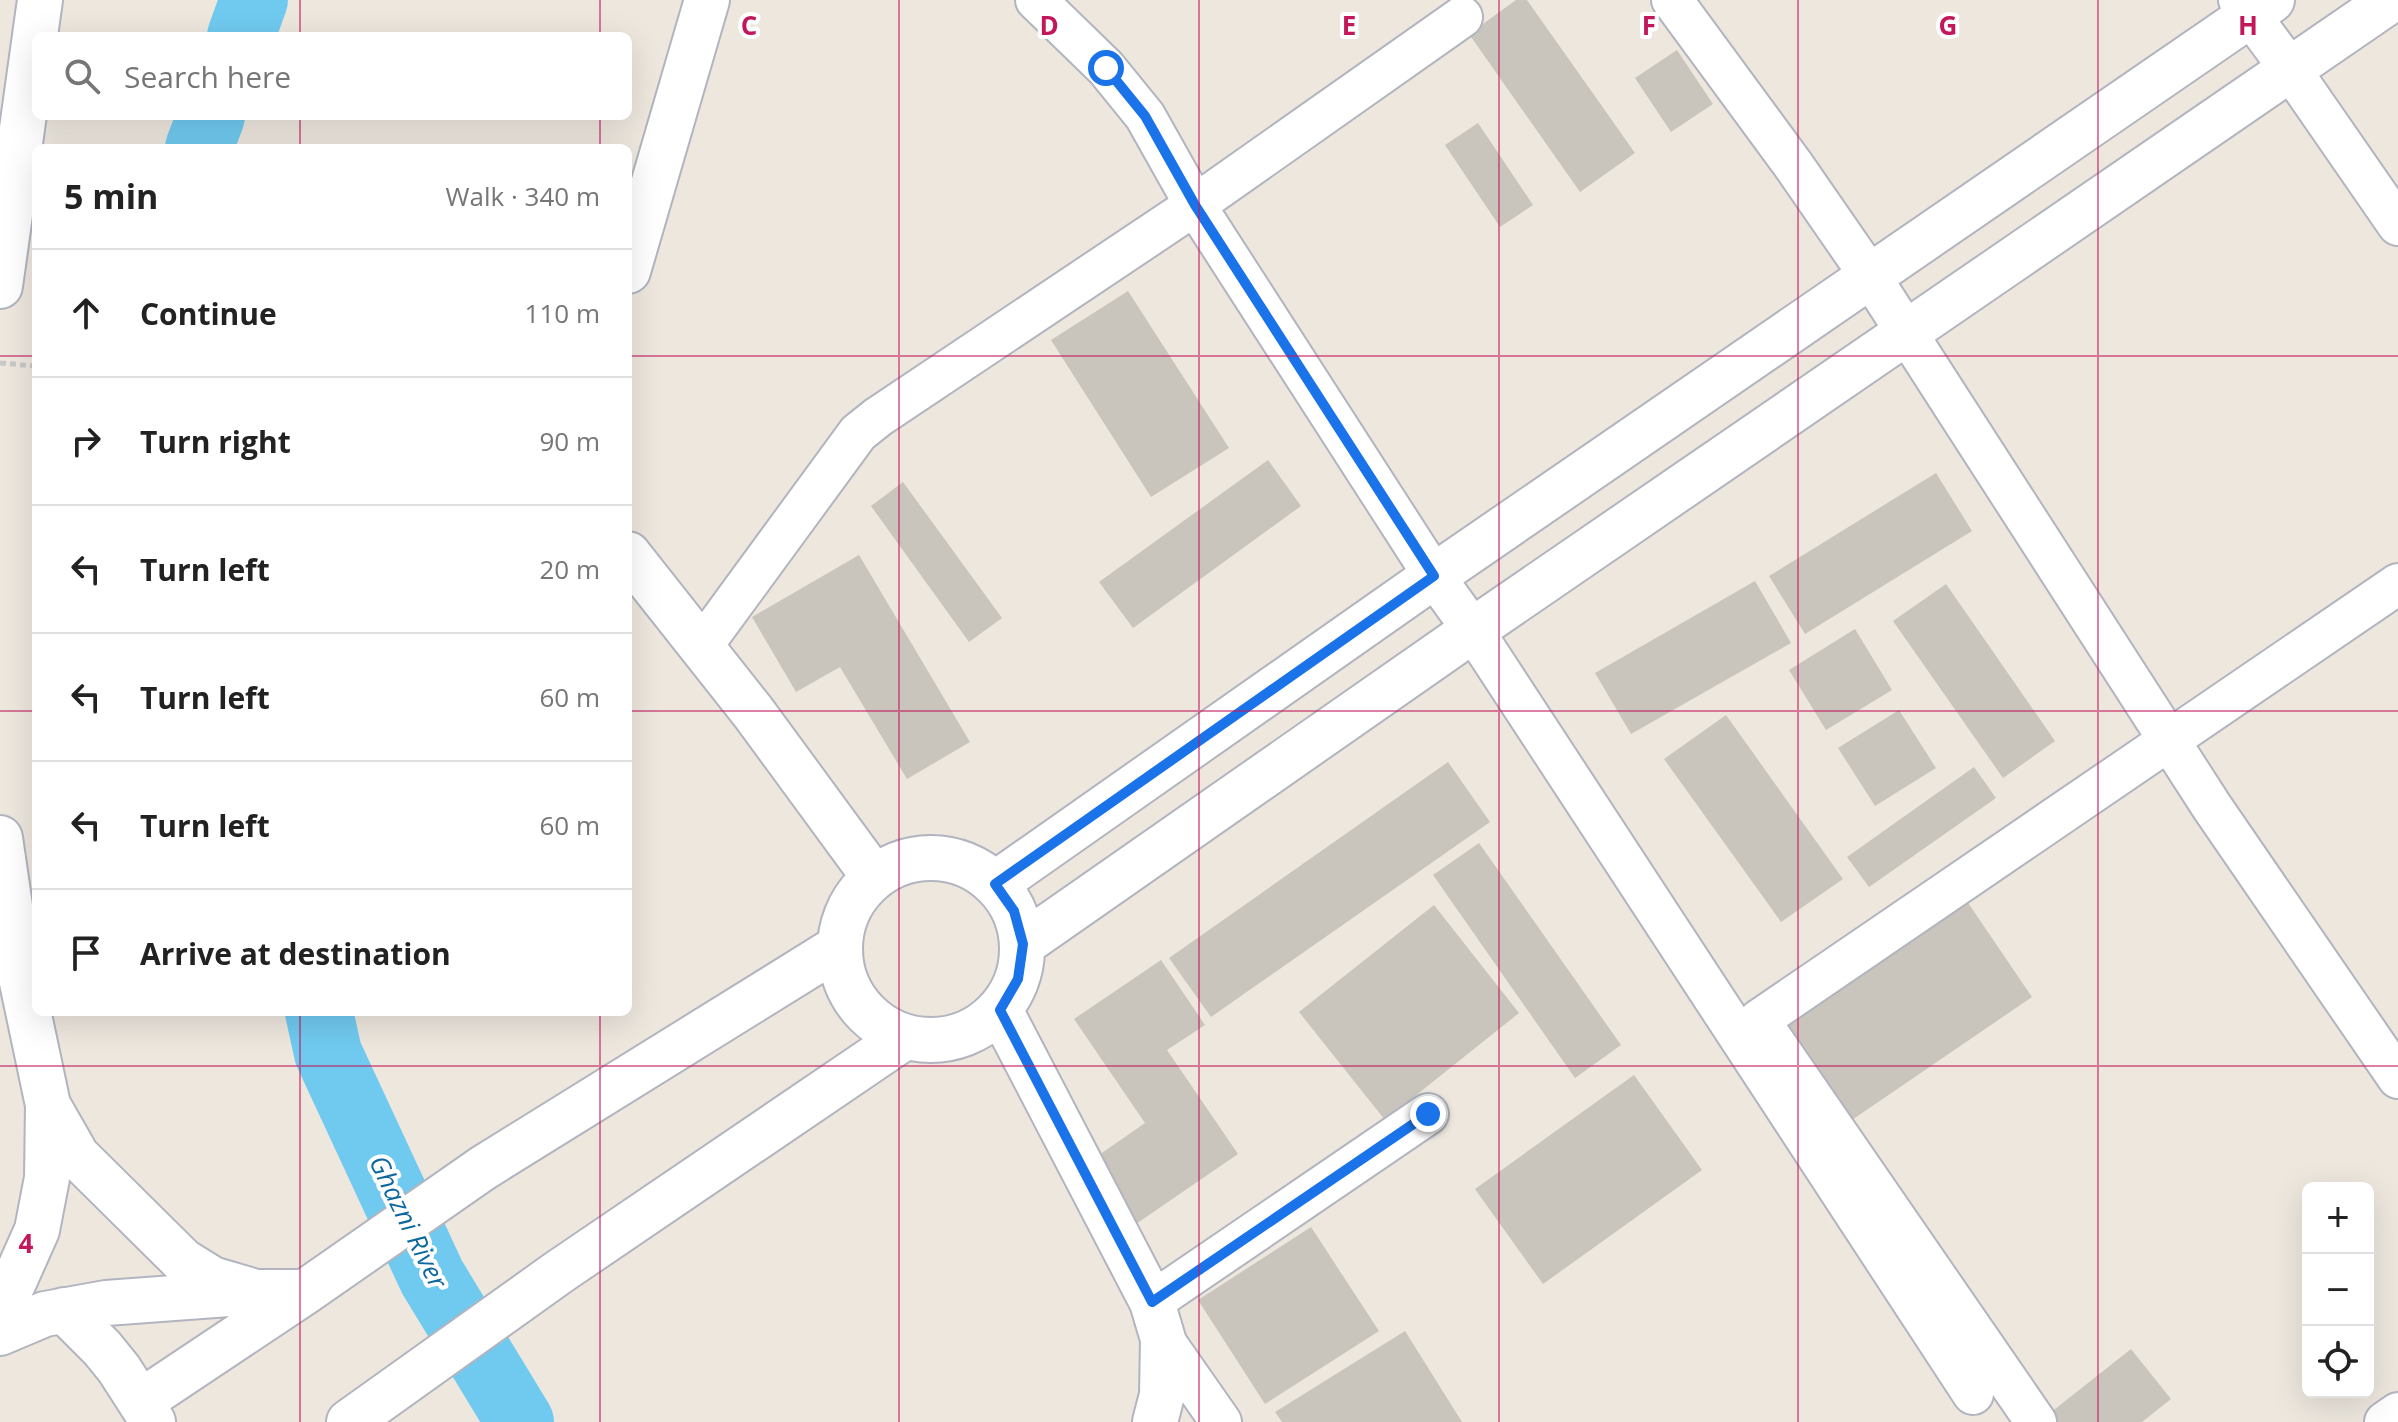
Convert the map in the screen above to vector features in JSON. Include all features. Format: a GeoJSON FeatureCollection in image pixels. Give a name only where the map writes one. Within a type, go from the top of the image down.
{"type":"FeatureCollection","features":[{"type":"Feature","properties":{"kind":"street"},"geometry":{"type":"LineString","coordinates":[[36,32],[40,0]]}},
{"type":"Feature","properties":{"kind":"street"},"geometry":{"type":"LineString","coordinates":[[632,257],[707,0]]}},
{"type":"Feature","properties":{"kind":"street"},"geometry":{"type":"LineString","coordinates":[[1036,0],[1091,52],[1135,104],[1195,205],[1434,576],[1473,630],[1973,1394]]}},
{"type":"Feature","properties":{"kind":"street"},"geometry":{"type":"LineString","coordinates":[[1672,0],[1870,276],[2212,807],[2398,1078]]}},
{"type":"Feature","properties":{"kind":"street"},"geometry":{"type":"LineString","coordinates":[[1023,944],[1473,630],[2391,0]]}},
{"type":"Feature","properties":{"kind":"street"},"geometry":{"type":"LineString","coordinates":[[995,884],[1434,576],[1870,276],[2253,5],[2290,69],[2398,225]]}},
{"type":"Feature","properties":{"kind":"street"},"geometry":{"type":"LineString","coordinates":[[702,646],[858,433],[1195,205],[1462,17]]}},
{"type":"Feature","properties":{"kind":"street"},"geometry":{"type":"LineString","coordinates":[[0,286],[32,57]]}},
{"type":"Feature","properties":{"kind":"street"},"geometry":{"type":"LineString","coordinates":[[632,559],[815,794],[874,877]]}},
{"type":"Feature","properties":{"kind":"street"},"geometry":{"type":"LineString","coordinates":[[2036,1422],[1759,1020],[2398,584]]}},
{"type":"Feature","properties":{"kind":"street"},"geometry":{"type":"LineString","coordinates":[[0,838],[19,968],[48,1105],[47,1178],[37,1230],[0,1305]]}},
{"type":"Feature","properties":{"kind":"street"},"geometry":{"type":"LineString","coordinates":[[935,857],[968,865],[995,884],[1014,911],[1023,944],[1018,979],[1000,1010],[972,1031],[939,1040],[905,1037],[878,1024],[857,1003],[844,976],[839,947],[849,907],[859,891],[874,877],[903,861],[935,857]]}},
{"type":"Feature","properties":{"kind":"street"},"geometry":{"type":"LineString","coordinates":[[64,1310],[102,1348],[147,1412],[320,1282],[483,1168],[839,947]]}},
{"type":"Feature","properties":{"kind":"street"},"geometry":{"type":"LineString","coordinates":[[1000,1010],[1157,1321],[1221,1422]]}},
{"type":"Feature","properties":{"kind":"street"},"geometry":{"type":"LineString","coordinates":[[349,1422],[559,1272],[905,1037]]}},
{"type":"Feature","properties":{"kind":"street"},"geometry":{"type":"LineString","coordinates":[[48,1105],[77,1156],[183,1261],[212,1279],[256,1292]]}},
{"type":"Feature","properties":{"kind":"street"},"geometry":{"type":"LineString","coordinates":[[1157,1321],[1428,1114]]}},
{"type":"Feature","properties":{"kind":"street"},"geometry":{"type":"LineString","coordinates":[[0,1333],[45,1314],[106,1303],[256,1292],[320,1282]]}},
{"type":"Feature","properties":{"kind":"street"},"geometry":{"type":"LineString","coordinates":[[1155,1422],[1162,1395],[1157,1321]]}},
{"type":"Feature","properties":{"kind":"street"},"geometry":{"type":"LineString","coordinates":[[0,1339],[64,1335],[102,1348]]}},
{"type":"Feature","properties":{"kind":"street"},"geometry":{"type":"LineString","coordinates":[[2385,1422],[2398,1413]]}},
{"type":"Feature","properties":{"kind":"path"},"geometry":{"type":"LineString","coordinates":[[0,363],[32,366]]}},
{"type":"Feature","properties":{"kind":"building"},"geometry":{"type":"Polygon","coordinates":[[[1516,0],[1527,0],[1635,153],[1580,192],[1469,34],[1516,0]]]}},
{"type":"Feature","properties":{"kind":"building"},"geometry":{"type":"Polygon","coordinates":[[[1677,50],[1713,104],[1671,132],[1635,78],[1677,50]]]}},
{"type":"Feature","properties":{"kind":"building"},"geometry":{"type":"Polygon","coordinates":[[[1478,123],[1533,205],[1500,227],[1445,145],[1478,123]]]}},
{"type":"Feature","properties":{"kind":"building"},"geometry":{"type":"Polygon","coordinates":[[[1128,291],[1229,448],[1151,497],[1051,340],[1128,291]]]}},
{"type":"Feature","properties":{"kind":"building"},"geometry":{"type":"Polygon","coordinates":[[[1268,460],[1301,506],[1133,628],[1099,582],[1268,460]]]}},
{"type":"Feature","properties":{"kind":"building"},"geometry":{"type":"Polygon","coordinates":[[[1936,473],[1972,531],[1805,634],[1769,576],[1936,473]]]}},
{"type":"Feature","properties":{"kind":"building"},"geometry":{"type":"Polygon","coordinates":[[[903,482],[1002,618],[969,642],[871,506],[903,482]]]}},
{"type":"Feature","properties":{"kind":"building"},"geometry":{"type":"Polygon","coordinates":[[[859,555],[970,742],[907,779],[840,667],[796,692],[752,617],[859,555]]]}},
{"type":"Feature","properties":{"kind":"building"},"geometry":{"type":"Polygon","coordinates":[[[1755,581],[1791,643],[1631,734],[1595,673],[1755,581]]]}},
{"type":"Feature","properties":{"kind":"building"},"geometry":{"type":"Polygon","coordinates":[[[1946,584],[2055,741],[2003,778],[1893,621],[1946,584]]]}},
{"type":"Feature","properties":{"kind":"building"},"geometry":{"type":"Polygon","coordinates":[[[1855,629],[1892,690],[1826,730],[1789,670],[1855,629]]]}},
{"type":"Feature","properties":{"kind":"building"},"geometry":{"type":"Polygon","coordinates":[[[1899,710],[1936,768],[1875,806],[1838,748],[1899,710]]]}},
{"type":"Feature","properties":{"kind":"building"},"geometry":{"type":"Polygon","coordinates":[[[1726,715],[1843,879],[1781,922],[1664,759],[1726,715]]]}},
{"type":"Feature","properties":{"kind":"building"},"geometry":{"type":"Polygon","coordinates":[[[1448,762],[1490,822],[1211,1017],[1169,958],[1448,762]]]}},
{"type":"Feature","properties":{"kind":"building"},"geometry":{"type":"Polygon","coordinates":[[[1974,767],[1996,798],[1869,887],[1847,857],[1974,767]]]}},
{"type":"Feature","properties":{"kind":"building"},"geometry":{"type":"Polygon","coordinates":[[[1479,843],[1621,1045],[1575,1078],[1433,875],[1479,843]]]}},
{"type":"Feature","properties":{"kind":"building"},"geometry":{"type":"Polygon","coordinates":[[[1962,894],[2032,997],[1846,1124],[1776,1020],[1962,894]]]}},
{"type":"Feature","properties":{"kind":"building"},"geometry":{"type":"Polygon","coordinates":[[[1434,905],[1519,1013],[1385,1120],[1299,1012],[1434,905]]]}},
{"type":"Feature","properties":{"kind":"building"},"geometry":{"type":"Polygon","coordinates":[[[1161,960],[1205,1025],[1167,1050],[1238,1154],[1133,1226],[1089,1162],[1145,1123],[1074,1019],[1161,960]]]}},
{"type":"Feature","properties":{"kind":"building"},"geometry":{"type":"Polygon","coordinates":[[[1634,1075],[1702,1170],[1543,1284],[1475,1189],[1634,1075]]]}},
{"type":"Feature","properties":{"kind":"building"},"geometry":{"type":"Polygon","coordinates":[[[1311,1227],[1379,1331],[1265,1404],[1198,1300],[1311,1227]]]}},
{"type":"Feature","properties":{"kind":"building"},"geometry":{"type":"Polygon","coordinates":[[[1405,1331],[1462,1422],[1282,1422],[1275,1412],[1405,1331]]]}},
{"type":"Feature","properties":{"kind":"building"},"geometry":{"type":"Polygon","coordinates":[[[2131,1349],[2171,1399],[2142,1422],[2057,1422],[2050,1413],[2131,1349]]]}},
{"type":"Feature","properties":{"kind":"waterway","name":"Ghazni River"},"geometry":{"type":"LineString","coordinates":[[242,32],[254,0]]}},
{"type":"Feature","properties":{"kind":"waterway","name":"Ghazni River"},"geometry":{"type":"LineString","coordinates":[[200,144],[210,120]]}},
{"type":"Feature","properties":{"kind":"waterway","name":"Ghazni River"},"geometry":{"type":"LineString","coordinates":[[320,1016],[328,1053],[432,1277],[520,1422]]}},
{"type":"Feature","properties":{"kind":"route"},"geometry":{"type":"LineString","coordinates":[[1106,68],[1145,116],[1195,205],[1434,576],[995,884],[1014,911],[1023,944],[1018,979],[1000,1010],[1152,1302],[1428,1114]]}}]}
